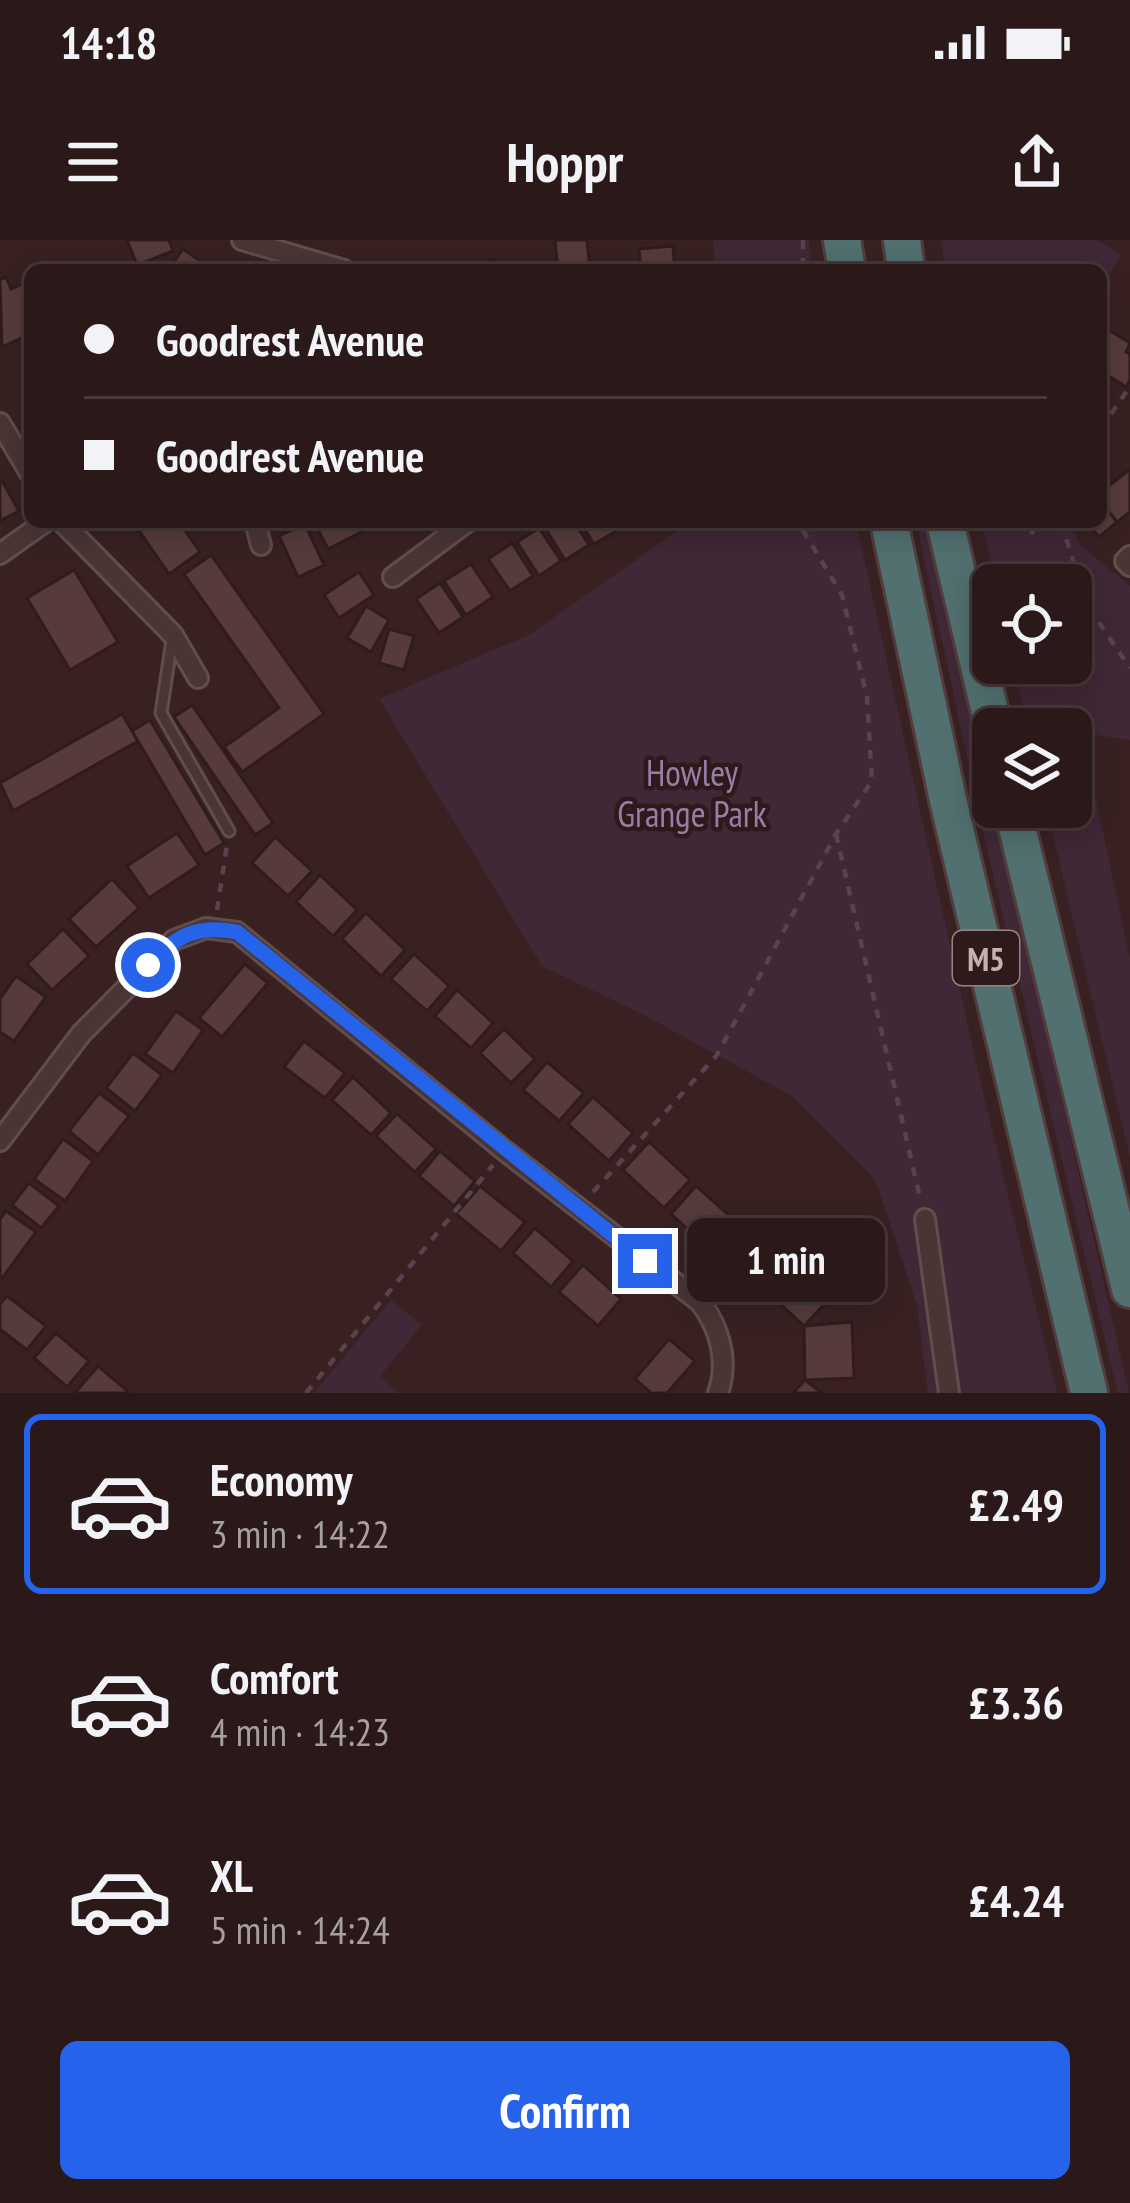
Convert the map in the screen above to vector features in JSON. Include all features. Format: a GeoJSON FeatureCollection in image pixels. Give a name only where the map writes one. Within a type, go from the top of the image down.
{"type":"FeatureCollection","features":[{"type":"Feature","properties":{"kind":"highway","name":"M5"},"geometry":{"type":"LineString","coordinates":[[890,528],[948,800],[1089,1393]]}},
{"type":"Feature","properties":{"kind":"highway"},"geometry":{"type":"LineString","coordinates":[[946,528],[989,708]]}},
{"type":"Feature","properties":{"kind":"highway","name":"M5"},"geometry":{"type":"LineString","coordinates":[[1017,828],[1130,1289]]}},
{"type":"Feature","properties":{"kind":"street"},"geometry":{"type":"LineString","coordinates":[[242,240],[330,264]]}},
{"type":"Feature","properties":{"kind":"street"},"geometry":{"type":"LineString","coordinates":[[0,423],[24,463]]}},
{"type":"Feature","properties":{"kind":"street"},"geometry":{"type":"LineString","coordinates":[[0,554],[37,528]]}},
{"type":"Feature","properties":{"kind":"street"},"geometry":{"type":"LineString","coordinates":[[68,528],[172,635],[198,677]]}},
{"type":"Feature","properties":{"kind":"street"},"geometry":{"type":"LineString","coordinates":[[257,528],[261,545]]}},
{"type":"Feature","properties":{"kind":"street"},"geometry":{"type":"LineString","coordinates":[[393,577],[459,528]]}},
{"type":"Feature","properties":{"kind":"street"},"geometry":{"type":"LineString","coordinates":[[0,1141],[81,1034],[174,940],[214,928],[237,932],[700,1303],[718,1325],[718,1393]]}},
{"type":"Feature","properties":{"kind":"street"},"geometry":{"type":"LineString","coordinates":[[926,1219],[949,1393]]}},
{"type":"Feature","properties":{"kind":"lane"},"geometry":{"type":"LineString","coordinates":[[172,635],[161,712],[229,831]]}},
{"type":"Feature","properties":{"kind":"path"},"geometry":{"type":"LineString","coordinates":[[1107,420],[1130,386]]}},
{"type":"Feature","properties":{"kind":"path"},"geometry":{"type":"LineString","coordinates":[[577,1209],[717,1055],[836,834],[872,781],[867,698],[842,596],[802,528]]}},
{"type":"Feature","properties":{"kind":"path"},"geometry":{"type":"LineString","coordinates":[[1030,535],[1035,528]]}},
{"type":"Feature","properties":{"kind":"path"},"geometry":{"type":"LineString","coordinates":[[1063,528],[1088,604],[1130,668]]}},
{"type":"Feature","properties":{"kind":"path"},"geometry":{"type":"LineString","coordinates":[[214,928],[229,831]]}},
{"type":"Feature","properties":{"kind":"path"},"geometry":{"type":"LineString","coordinates":[[836,834],[926,1219]]}},
{"type":"Feature","properties":{"kind":"path"},"geometry":{"type":"LineString","coordinates":[[306,1393],[505,1151]]}},
{"type":"Feature","properties":{"kind":"green space"},"geometry":{"type":"Polygon","coordinates":[[[713,240],[809,240],[811,264],[715,264],[713,240]]]}},
{"type":"Feature","properties":{"kind":"green space"},"geometry":{"type":"Polygon","coordinates":[[[941,240],[1096,240],[1121,254],[1107,278],[1107,264],[944,264],[941,240]]]}},
{"type":"Feature","properties":{"kind":"green space","name":"Howley Grange Park"},"geometry":{"type":"Polygon","coordinates":[[[681,528],[857,528],[982,1089],[1057,1393],[928,1393],[917,1305],[875,1179],[792,1096],[646,1016],[542,966],[379,699],[529,635],[681,528]]]}},
{"type":"Feature","properties":{"kind":"green space"},"geometry":{"type":"Polygon","coordinates":[[[917,528],[930,528],[972,709],[972,779],[917,528]]]}},
{"type":"Feature","properties":{"kind":"green space"},"geometry":{"type":"Polygon","coordinates":[[[983,528],[1073,528],[1080,545],[1130,586],[1130,740],[1092,734],[1092,708],[1023,708],[1018,684],[1092,684],[1092,564],[991,564],[983,528]]]}},
{"type":"Feature","properties":{"kind":"green space"},"geometry":{"type":"Polygon","coordinates":[[[1092,780],[1130,959],[1130,1157],[1051,828],[1092,828],[1092,780]]]}},
{"type":"Feature","properties":{"kind":"green space"},"geometry":{"type":"Polygon","coordinates":[[[983,828],[999,828],[1129,1393],[1118,1393],[983,828]]]}},
{"type":"Feature","properties":{"kind":"green space"},"geometry":{"type":"Polygon","coordinates":[[[391,1300],[422,1325],[380,1376],[399,1393],[314,1393],[391,1300]]]}},
{"type":"Feature","properties":{"kind":"building"},"geometry":{"type":"Polygon","coordinates":[[[127,240],[169,240],[173,251],[137,264],[127,240]]]}},
{"type":"Feature","properties":{"kind":"building"},"geometry":{"type":"Polygon","coordinates":[[[555,240],[587,240],[589,264],[557,264],[555,240]]]}},
{"type":"Feature","properties":{"kind":"building"},"geometry":{"type":"Polygon","coordinates":[[[673,246],[674,264],[640,264],[639,249],[673,246]]]}},
{"type":"Feature","properties":{"kind":"building"},"geometry":{"type":"Polygon","coordinates":[[[183,249],[204,264],[172,264],[183,249]]]}},
{"type":"Feature","properties":{"kind":"building"},"geometry":{"type":"Polygon","coordinates":[[[6,277],[11,289],[24,283],[24,337],[2,347],[0,280],[6,277]]]}},
{"type":"Feature","properties":{"kind":"building"},"geometry":{"type":"Polygon","coordinates":[[[1107,329],[1130,343],[1126,387],[1107,375],[1107,329]]]}},
{"type":"Feature","properties":{"kind":"building"},"geometry":{"type":"Polygon","coordinates":[[[1130,469],[1130,512],[1117,522],[1107,510],[1107,487],[1130,469]]]}},
{"type":"Feature","properties":{"kind":"building"},"geometry":{"type":"Polygon","coordinates":[[[0,482],[19,511],[0,521],[0,482]]]}},
{"type":"Feature","properties":{"kind":"building"},"geometry":{"type":"Polygon","coordinates":[[[1107,510],[1117,522],[1099,537],[1091,528],[1107,528],[1107,510]]]}},
{"type":"Feature","properties":{"kind":"building"},"geometry":{"type":"Polygon","coordinates":[[[137,528],[183,528],[200,552],[169,574],[137,528]]]}},
{"type":"Feature","properties":{"kind":"building"},"geometry":{"type":"Polygon","coordinates":[[[307,528],[324,565],[298,577],[279,536],[307,528]]]}},
{"type":"Feature","properties":{"kind":"building"},"geometry":{"type":"Polygon","coordinates":[[[317,528],[369,528],[328,549],[317,528]]]}},
{"type":"Feature","properties":{"kind":"building"},"geometry":{"type":"Polygon","coordinates":[[[539,528],[561,561],[539,576],[517,542],[539,528]]]}},
{"type":"Feature","properties":{"kind":"building"},"geometry":{"type":"Polygon","coordinates":[[[545,528],[578,528],[589,545],[565,560],[545,528]]]}},
{"type":"Feature","properties":{"kind":"building"},"geometry":{"type":"Polygon","coordinates":[[[584,528],[617,528],[618,530],[594,544],[584,528]]]}},
{"type":"Feature","properties":{"kind":"building"},"geometry":{"type":"Polygon","coordinates":[[[512,543],[533,576],[510,591],[488,559],[512,543]]]}},
{"type":"Feature","properties":{"kind":"building"},"geometry":{"type":"Polygon","coordinates":[[[211,555],[324,714],[242,772],[224,747],[279,708],[184,574],[211,555]]]}},
{"type":"Feature","properties":{"kind":"building"},"geometry":{"type":"Polygon","coordinates":[[[471,564],[493,597],[466,615],[444,581],[471,564]]]}},
{"type":"Feature","properties":{"kind":"building"},"geometry":{"type":"Polygon","coordinates":[[[74,570],[118,642],[70,670],[27,598],[74,570]]]}},
{"type":"Feature","properties":{"kind":"building"},"geometry":{"type":"Polygon","coordinates":[[[359,572],[374,595],[339,618],[324,595],[359,572]]]}},
{"type":"Feature","properties":{"kind":"building"},"geometry":{"type":"Polygon","coordinates":[[[440,583],[463,617],[439,633],[416,599],[440,583]]]}},
{"type":"Feature","properties":{"kind":"building"},"geometry":{"type":"Polygon","coordinates":[[[366,606],[389,620],[371,652],[347,638],[366,606]]]}},
{"type":"Feature","properties":{"kind":"building"},"geometry":{"type":"Polygon","coordinates":[[[389,629],[414,636],[404,670],[379,663],[389,629]]]}},
{"type":"Feature","properties":{"kind":"building"},"geometry":{"type":"Polygon","coordinates":[[[192,705],[273,823],[255,835],[174,717],[192,705]]]}},
{"type":"Feature","properties":{"kind":"building"},"geometry":{"type":"Polygon","coordinates":[[[122,714],[138,741],[13,811],[0,783],[122,714]]]}},
{"type":"Feature","properties":{"kind":"building"},"geometry":{"type":"Polygon","coordinates":[[[150,720],[224,843],[205,855],[132,731],[150,720]]]}},
{"type":"Feature","properties":{"kind":"building"},"geometry":{"type":"Polygon","coordinates":[[[177,833],[199,865],[149,898],[127,866],[177,833]]]}},
{"type":"Feature","properties":{"kind":"building"},"geometry":{"type":"Polygon","coordinates":[[[275,837],[312,871],[288,896],[252,863],[275,837]]]}},
{"type":"Feature","properties":{"kind":"building"},"geometry":{"type":"Polygon","coordinates":[[[320,875],[357,910],[333,936],[296,902],[320,875]]]}},
{"type":"Feature","properties":{"kind":"building"},"geometry":{"type":"Polygon","coordinates":[[[112,879],[139,908],[96,947],[69,919],[112,879]]]}},
{"type":"Feature","properties":{"kind":"building"},"geometry":{"type":"Polygon","coordinates":[[[366,913],[405,950],[381,976],[342,939],[366,913]]]}},
{"type":"Feature","properties":{"kind":"building"},"geometry":{"type":"Polygon","coordinates":[[[63,929],[89,956],[52,990],[27,964],[63,929]]]}},
{"type":"Feature","properties":{"kind":"building"},"geometry":{"type":"Polygon","coordinates":[[[414,954],[449,986],[427,1011],[391,979],[414,954]]]}},
{"type":"Feature","properties":{"kind":"building"},"geometry":{"type":"Polygon","coordinates":[[[245,964],[268,983],[222,1037],[199,1018],[245,964]]]}},
{"type":"Feature","properties":{"kind":"building"},"geometry":{"type":"Polygon","coordinates":[[[16,976],[46,997],[14,1041],[0,1032],[0,999],[16,976]]]}},
{"type":"Feature","properties":{"kind":"building"},"geometry":{"type":"Polygon","coordinates":[[[457,990],[493,1023],[471,1048],[435,1016],[457,990]]]}},
{"type":"Feature","properties":{"kind":"building"},"geometry":{"type":"Polygon","coordinates":[[[176,1011],[203,1030],[173,1073],[145,1054],[176,1011]]]}},
{"type":"Feature","properties":{"kind":"building"},"geometry":{"type":"Polygon","coordinates":[[[504,1029],[535,1059],[511,1083],[480,1053],[504,1029]]]}},
{"type":"Feature","properties":{"kind":"building"},"geometry":{"type":"Polygon","coordinates":[[[304,1041],[345,1073],[325,1098],[284,1067],[304,1041]]]}},
{"type":"Feature","properties":{"kind":"building"},"geometry":{"type":"Polygon","coordinates":[[[133,1053],[162,1075],[135,1111],[106,1088],[133,1053]]]}},
{"type":"Feature","properties":{"kind":"building"},"geometry":{"type":"Polygon","coordinates":[[[547,1062],[584,1093],[559,1121],[523,1090],[547,1062]]]}},
{"type":"Feature","properties":{"kind":"building"},"geometry":{"type":"Polygon","coordinates":[[[353,1077],[391,1113],[371,1135],[332,1100],[353,1077]]]}},
{"type":"Feature","properties":{"kind":"building"},"geometry":{"type":"Polygon","coordinates":[[[99,1093],[129,1116],[98,1155],[69,1131],[99,1093]]]}},
{"type":"Feature","properties":{"kind":"building"},"geometry":{"type":"Polygon","coordinates":[[[593,1097],[633,1133],[609,1161],[568,1124],[593,1097]]]}},
{"type":"Feature","properties":{"kind":"building"},"geometry":{"type":"Polygon","coordinates":[[[397,1114],[436,1149],[415,1172],[376,1136],[397,1114]]]}},
{"type":"Feature","properties":{"kind":"building"},"geometry":{"type":"Polygon","coordinates":[[[63,1139],[93,1161],[65,1201],[34,1179],[63,1139]]]}},
{"type":"Feature","properties":{"kind":"building"},"geometry":{"type":"Polygon","coordinates":[[[649,1142],[690,1180],[664,1208],[623,1170],[649,1142]]]}},
{"type":"Feature","properties":{"kind":"building"},"geometry":{"type":"Polygon","coordinates":[[[440,1151],[475,1181],[454,1206],[419,1176],[440,1151]]]}},
{"type":"Feature","properties":{"kind":"building"},"geometry":{"type":"Polygon","coordinates":[[[29,1183],[59,1206],[41,1228],[12,1205],[29,1183]]]}},
{"type":"Feature","properties":{"kind":"building"},"geometry":{"type":"Polygon","coordinates":[[[480,1186],[525,1222],[501,1251],[456,1214],[480,1186]]]}},
{"type":"Feature","properties":{"kind":"building"},"geometry":{"type":"Polygon","coordinates":[[[696,1186],[734,1220],[709,1248],[671,1214],[696,1186]]]}},
{"type":"Feature","properties":{"kind":"building"},"geometry":{"type":"Polygon","coordinates":[[[6,1211],[36,1232],[0,1281],[0,1219],[6,1211]]]}},
{"type":"Feature","properties":{"kind":"building"},"geometry":{"type":"Polygon","coordinates":[[[741,1224],[784,1264],[757,1293],[714,1253],[741,1224]]]}},
{"type":"Feature","properties":{"kind":"building"},"geometry":{"type":"Polygon","coordinates":[[[535,1228],[573,1261],[551,1287],[513,1253],[535,1228]]]}},
{"type":"Feature","properties":{"kind":"building"},"geometry":{"type":"Polygon","coordinates":[[[583,1265],[621,1299],[598,1326],[559,1292],[583,1265]]]}},
{"type":"Feature","properties":{"kind":"building"},"geometry":{"type":"Polygon","coordinates":[[[795,1267],[829,1299],[804,1326],[770,1294],[795,1267]]]}},
{"type":"Feature","properties":{"kind":"building"},"geometry":{"type":"Polygon","coordinates":[[[7,1296],[46,1326],[27,1350],[0,1329],[0,1304],[7,1296]]]}},
{"type":"Feature","properties":{"kind":"building"},"geometry":{"type":"Polygon","coordinates":[[[852,1322],[854,1378],[805,1380],[804,1326],[852,1322]]]}},
{"type":"Feature","properties":{"kind":"building"},"geometry":{"type":"Polygon","coordinates":[[[56,1333],[89,1361],[67,1387],[34,1358],[56,1333]]]}},
{"type":"Feature","properties":{"kind":"building"},"geometry":{"type":"Polygon","coordinates":[[[669,1339],[695,1361],[667,1393],[651,1393],[635,1379],[669,1339]]]}},
{"type":"Feature","properties":{"kind":"building"},"geometry":{"type":"Polygon","coordinates":[[[98,1366],[130,1393],[75,1393],[98,1366]]]}},
{"type":"Feature","properties":{"kind":"building"},"geometry":{"type":"Polygon","coordinates":[[[805,1380],[822,1393],[793,1393],[805,1380]]]}},
{"type":"Feature","properties":{"kind":"route"},"geometry":{"type":"LineString","coordinates":[[148,965],[174,940],[206,928],[237,932],[645,1261]]}}]}
